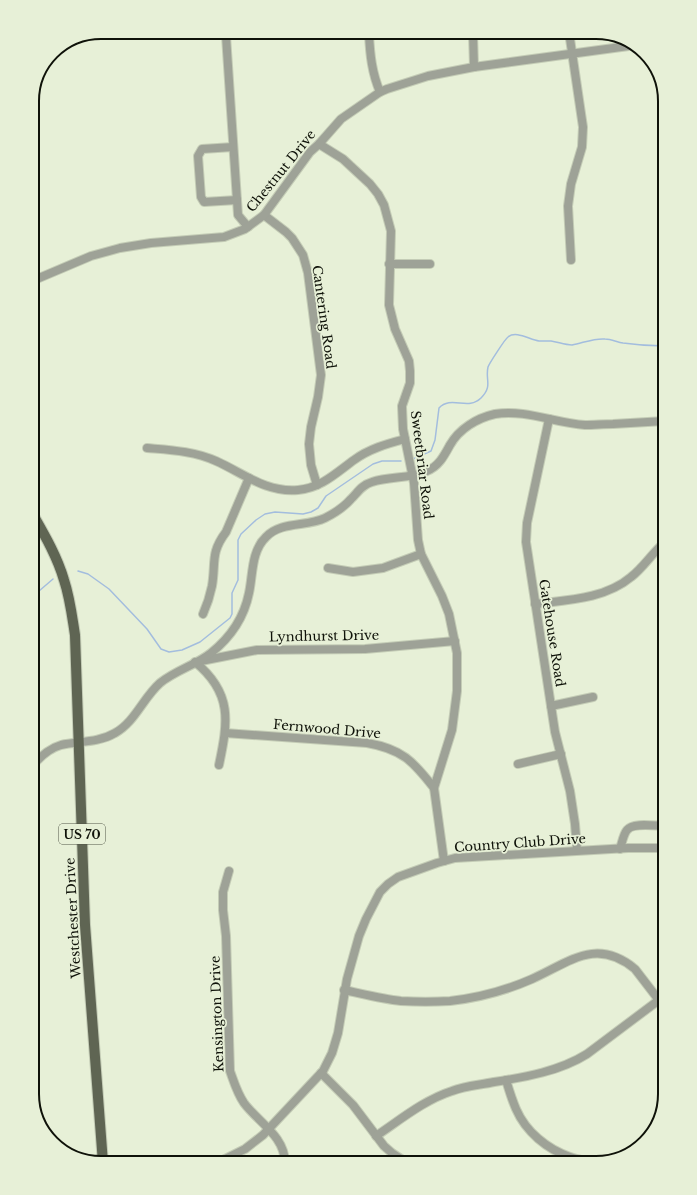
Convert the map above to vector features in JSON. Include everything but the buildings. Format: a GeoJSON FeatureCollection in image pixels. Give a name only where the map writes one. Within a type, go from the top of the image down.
{"type":"FeatureCollection","features":[{"type":"Feature","properties":{"kind":"main road","name":"Westchester Drive"},"geometry":{"type":"LineString","coordinates":[[39,526],[52,550],[64,580],[71,608],[77,658],[78,743],[85,925],[102,1156]]}},
{"type":"Feature","properties":{"kind":"street"},"geometry":{"type":"LineString","coordinates":[[226,39],[238,215],[248,227]]}},
{"type":"Feature","properties":{"kind":"street"},"geometry":{"type":"LineString","coordinates":[[369,39],[370,60],[374,77],[380,92]]}},
{"type":"Feature","properties":{"kind":"street"},"geometry":{"type":"LineString","coordinates":[[473,39],[474,67]]}},
{"type":"Feature","properties":{"kind":"street"},"geometry":{"type":"LineString","coordinates":[[570,39],[583,127],[582,147],[571,184],[568,206],[571,260]]}},
{"type":"Feature","properties":{"kind":"street","name":"Chestnut Drive"},"geometry":{"type":"LineString","coordinates":[[39,278],[90,256],[120,248],[151,242],[224,237],[248,227],[264,215],[310,152],[319,144],[341,118],[380,92],[428,76],[474,67],[626,46]]}},
{"type":"Feature","properties":{"kind":"street","name":"Sweetbriar Road"},"geometry":{"type":"LineString","coordinates":[[319,144],[343,159],[370,184],[378,194],[388,216],[391,232],[389,305],[395,329],[408,361],[410,371],[410,383],[402,406],[403,429],[414,483],[418,540],[421,554],[442,596],[449,614],[455,641],[457,668],[456,710],[452,730],[434,788],[444,861]]}},
{"type":"Feature","properties":{"kind":"street"},"geometry":{"type":"LineString","coordinates":[[233,147],[202,149],[198,156],[201,197],[204,202],[237,200]]}},
{"type":"Feature","properties":{"kind":"street","name":"Cantering Road"},"geometry":{"type":"LineString","coordinates":[[264,215],[292,238],[303,255],[308,274],[321,375],[309,444],[311,465],[317,485]]}},
{"type":"Feature","properties":{"kind":"street"},"geometry":{"type":"LineString","coordinates":[[389,264],[430,264]]}},
{"type":"Feature","properties":{"kind":"street"},"geometry":{"type":"LineString","coordinates":[[39,760],[46,753],[58,746],[89,742],[113,734],[128,723],[147,697],[159,684],[174,673],[210,654],[227,638],[241,618],[249,594],[256,552],[260,543],[267,535],[281,528],[318,521],[327,517],[343,507],[360,489],[370,482],[413,476],[436,466],[456,436],[466,427],[479,419],[510,413],[586,425],[658,421]]}},
{"type":"Feature","properties":{"kind":"street","name":"Gatehouse Road"},"geometry":{"type":"LineString","coordinates":[[549,419],[526,523],[526,542],[555,732],[570,791],[577,850]]}},
{"type":"Feature","properties":{"kind":"street"},"geometry":{"type":"LineString","coordinates":[[147,448],[180,450],[215,460],[266,486],[283,490],[298,490],[317,485],[333,477],[354,460],[369,451],[386,444],[405,439]]}},
{"type":"Feature","properties":{"kind":"street"},"geometry":{"type":"LineString","coordinates":[[203,614],[210,599],[214,552],[226,532],[249,478]]}},
{"type":"Feature","properties":{"kind":"street"},"geometry":{"type":"LineString","coordinates":[[535,604],[585,597],[608,591],[631,578],[658,548]]}},
{"type":"Feature","properties":{"kind":"street"},"geometry":{"type":"LineString","coordinates":[[328,568],[353,572],[383,568],[421,554]]}},
{"type":"Feature","properties":{"kind":"street","name":"Lyndhurst Drive"},"geometry":{"type":"LineString","coordinates":[[195,662],[257,650],[365,649],[455,641]]}},
{"type":"Feature","properties":{"kind":"street"},"geometry":{"type":"LineString","coordinates":[[195,662],[209,676],[220,693],[225,711],[226,733],[219,765]]}},
{"type":"Feature","properties":{"kind":"street"},"geometry":{"type":"LineString","coordinates":[[551,706],[593,697]]}},
{"type":"Feature","properties":{"kind":"street","name":"Fernwood Drive"},"geometry":{"type":"LineString","coordinates":[[226,733],[381,745],[406,757],[418,768],[434,788]]}},
{"type":"Feature","properties":{"kind":"street"},"geometry":{"type":"LineString","coordinates":[[518,764],[561,754]]}},
{"type":"Feature","properties":{"kind":"street"},"geometry":{"type":"LineString","coordinates":[[620,849],[626,830],[636,825],[658,826]]}},
{"type":"Feature","properties":{"kind":"street","name":"Country Club Drive"},"geometry":{"type":"LineString","coordinates":[[230,1156],[245,1149],[263,1135],[321,1073],[332,1053],[338,1033],[344,990],[359,936],[380,892],[388,884],[398,877],[456,858],[577,850],[658,848]]}},
{"type":"Feature","properties":{"kind":"street","name":"Kensington Drive"},"geometry":{"type":"LineString","coordinates":[[229,871],[223,892],[223,910],[226,936],[230,1071],[235,1086],[243,1101],[251,1112],[280,1142],[284,1156]]}},
{"type":"Feature","properties":{"kind":"street"},"geometry":{"type":"LineString","coordinates":[[344,990],[400,1001],[455,1000],[509,988],[532,979],[572,958],[598,954],[614,956],[630,965],[658,999]]}},
{"type":"Feature","properties":{"kind":"street"},"geometry":{"type":"LineString","coordinates":[[376,1136],[428,1101],[442,1094],[464,1087],[506,1080],[558,1068],[576,1061],[658,1001]]}},
{"type":"Feature","properties":{"kind":"street"},"geometry":{"type":"LineString","coordinates":[[321,1073],[353,1105],[376,1136],[396,1156]]}},
{"type":"Feature","properties":{"kind":"street"},"geometry":{"type":"LineString","coordinates":[[506,1080],[515,1109],[520,1117],[538,1139],[567,1156]]}},
{"type":"Feature","properties":{"kind":"waterway"},"geometry":{"type":"LineString","coordinates":[[413,459],[431,451],[435,440],[439,408],[444,404],[449,403],[476,402],[485,394],[488,386],[488,367],[504,342],[511,335],[519,335],[539,341],[551,341],[569,345],[593,340],[610,339],[623,343],[658,346]]}},
{"type":"Feature","properties":{"kind":"waterway"},"geometry":{"type":"LineString","coordinates":[[78,571],[88,574],[109,589],[147,629],[161,649],[169,652],[182,650],[200,642],[230,618],[232,614],[232,593],[238,580],[238,540],[241,534],[256,520],[265,514],[275,512],[303,514],[311,512],[318,508],[326,496],[373,464],[382,461],[401,461]]}},
{"type":"Feature","properties":{"kind":"waterway"},"geometry":{"type":"LineString","coordinates":[[39,591],[53,579]]}}]}
